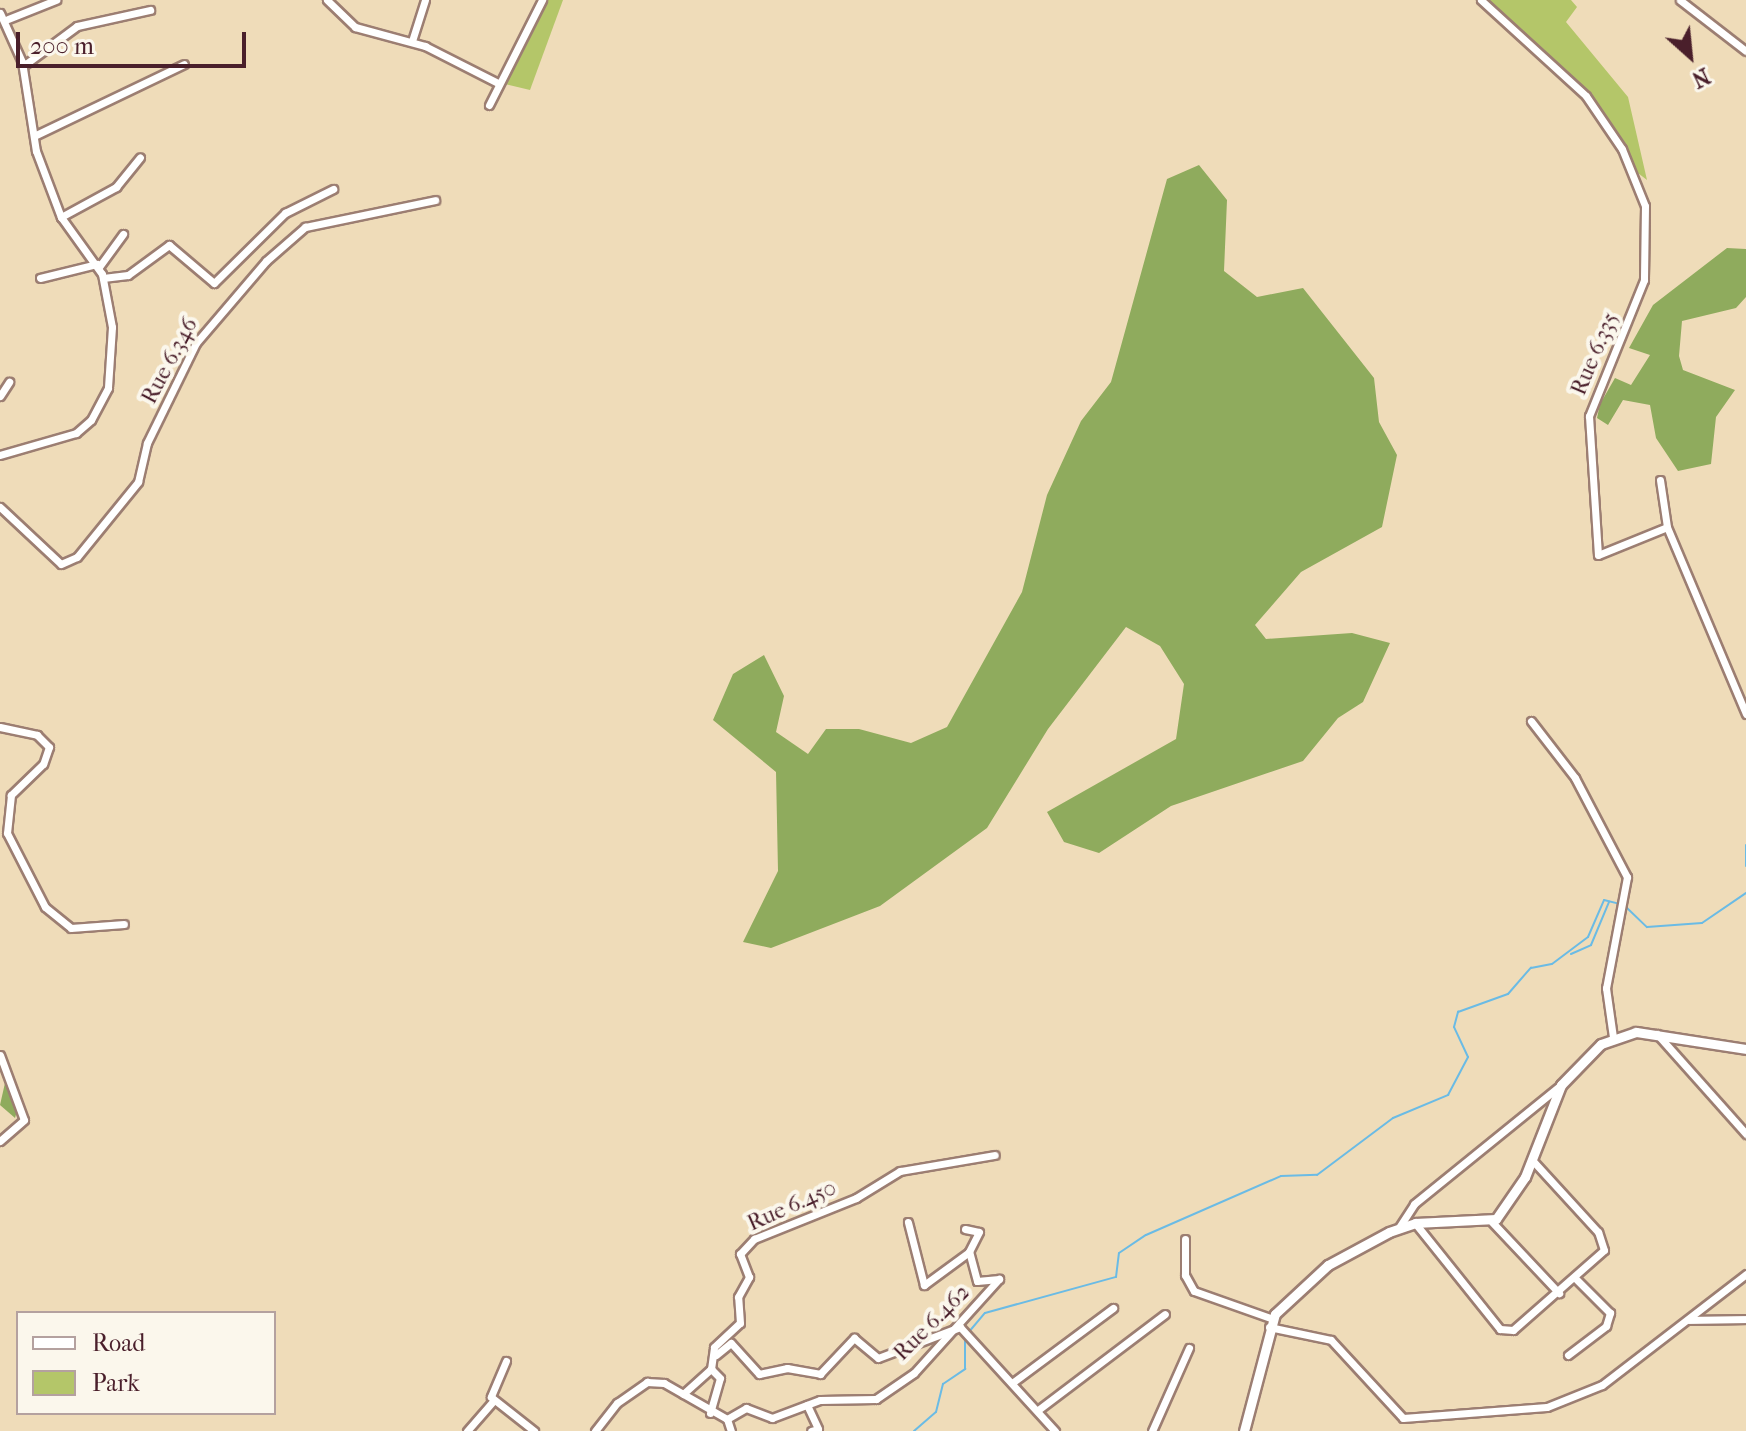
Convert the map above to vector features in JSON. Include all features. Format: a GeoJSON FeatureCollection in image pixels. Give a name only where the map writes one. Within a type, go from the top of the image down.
{"type":"FeatureCollection","features":[{"type":"Feature","properties":{"kind":"street"},"geometry":{"type":"LineString","coordinates":[[8,19],[56,0]]}},
{"type":"Feature","properties":{"kind":"street"},"geometry":{"type":"LineString","coordinates":[[327,0],[355,27],[412,41],[489,75],[498,83]]}},
{"type":"Feature","properties":{"kind":"street"},"geometry":{"type":"LineString","coordinates":[[412,41],[425,0]]}},
{"type":"Feature","properties":{"kind":"street"},"geometry":{"type":"LineString","coordinates":[[489,105],[542,0]]}},
{"type":"Feature","properties":{"kind":"street","name":"Rue 6.335"},"geometry":{"type":"LineString","coordinates":[[1481,0],[1586,96],[1622,149],[1645,206],[1644,280],[1589,416],[1598,555],[1667,527]]}},
{"type":"Feature","properties":{"kind":"street"},"geometry":{"type":"LineString","coordinates":[[1680,0],[1746,51]]}},
{"type":"Feature","properties":{"kind":"street"},"geometry":{"type":"LineString","coordinates":[[23,66],[77,26],[150,10]]}},
{"type":"Feature","properties":{"kind":"street"},"geometry":{"type":"LineString","coordinates":[[0,13],[8,19],[23,66],[36,135],[61,217],[98,265],[103,278],[112,357],[108,388],[91,420],[76,433],[0,455]]}},
{"type":"Feature","properties":{"kind":"street"},"geometry":{"type":"LineString","coordinates":[[36,135],[184,64]]}},
{"type":"Feature","properties":{"kind":"street"},"geometry":{"type":"LineString","coordinates":[[61,217],[116,187],[140,157]]}},
{"type":"Feature","properties":{"kind":"street"},"geometry":{"type":"LineString","coordinates":[[103,278],[128,275],[169,245],[214,283],[285,213],[333,189]]}},
{"type":"Feature","properties":{"kind":"street","name":"Rue 6.346"},"geometry":{"type":"LineString","coordinates":[[0,507],[61,564],[77,557],[138,482],[147,443],[196,343],[266,261],[305,227],[435,200]]}},
{"type":"Feature","properties":{"kind":"street"},"geometry":{"type":"LineString","coordinates":[[40,278],[98,265],[123,234]]}},
{"type":"Feature","properties":{"kind":"street"},"geometry":{"type":"LineString","coordinates":[[0,396],[9,382]]}},
{"type":"Feature","properties":{"kind":"street"},"geometry":{"type":"LineString","coordinates":[[1660,480],[1667,527],[1746,714]]}},
{"type":"Feature","properties":{"kind":"street"},"geometry":{"type":"LineString","coordinates":[[1531,721],[1575,778],[1627,877],[1606,988],[1613,1037]]}},
{"type":"Feature","properties":{"kind":"street"},"geometry":{"type":"LineString","coordinates":[[0,727],[37,735],[49,747],[43,764],[11,795],[7,833],[45,907],[71,928],[124,924]]}},
{"type":"Feature","properties":{"kind":"street"},"geometry":{"type":"LineString","coordinates":[[1657,1034],[1746,1134]]}},
{"type":"Feature","properties":{"kind":"street"},"geometry":{"type":"LineString","coordinates":[[1398,1229],[1414,1204],[1561,1085],[1613,1037],[1657,1034],[1746,1049]]}},
{"type":"Feature","properties":{"kind":"street"},"geometry":{"type":"LineString","coordinates":[[0,1055],[24,1120],[0,1141]]}},
{"type":"Feature","properties":{"kind":"street"},"geometry":{"type":"LineString","coordinates":[[1492,1222],[1533,1161],[1561,1085]]}},
{"type":"Feature","properties":{"kind":"street","name":"Rue 6.450"},"geometry":{"type":"LineString","coordinates":[[683,1394],[711,1369],[716,1355],[714,1347],[740,1323],[738,1297],[749,1277],[740,1254],[754,1239],[856,1198],[900,1171],[995,1155]]}},
{"type":"Feature","properties":{"kind":"street"},"geometry":{"type":"LineString","coordinates":[[1415,1223],[1500,1329],[1513,1330],[1577,1280],[1603,1255],[1604,1243],[1533,1161]]}},
{"type":"Feature","properties":{"kind":"street","name":"Rue 6.462"},"geometry":{"type":"LineString","coordinates":[[683,1394],[710,1413],[727,1419],[746,1408],[772,1418],[807,1405],[870,1403],[960,1327],[999,1279],[977,1281],[969,1252],[924,1285],[908,1222]]}},
{"type":"Feature","properties":{"kind":"street"},"geometry":{"type":"LineString","coordinates":[[1244,1431],[1271,1323],[1328,1265],[1398,1229],[1415,1223],[1492,1222],[1559,1293]]}},
{"type":"Feature","properties":{"kind":"street"},"geometry":{"type":"LineString","coordinates":[[965,1229],[979,1232],[969,1252]]}},
{"type":"Feature","properties":{"kind":"street"},"geometry":{"type":"LineString","coordinates":[[1185,1239],[1185,1275],[1194,1291],[1271,1323],[1331,1340],[1395,1413],[1428,1419],[1547,1407],[1602,1385],[1746,1274]]}},
{"type":"Feature","properties":{"kind":"street"},"geometry":{"type":"LineString","coordinates":[[1568,1355],[1606,1326],[1610,1313],[1577,1280]]}},
{"type":"Feature","properties":{"kind":"street"},"geometry":{"type":"LineString","coordinates":[[1012,1383],[1113,1308]]}},
{"type":"Feature","properties":{"kind":"street"},"geometry":{"type":"LineString","coordinates":[[1038,1410],[1165,1314]]}},
{"type":"Feature","properties":{"kind":"street"},"geometry":{"type":"LineString","coordinates":[[1689,1320],[1746,1319]]}},
{"type":"Feature","properties":{"kind":"street"},"geometry":{"type":"LineString","coordinates":[[716,1355],[731,1343],[759,1374],[820,1374],[854,1338],[878,1358],[960,1327],[1055,1431]]}},
{"type":"Feature","properties":{"kind":"street"},"geometry":{"type":"LineString","coordinates":[[1152,1431],[1189,1348]]}},
{"type":"Feature","properties":{"kind":"street"},"geometry":{"type":"LineString","coordinates":[[467,1431],[494,1400],[493,1382],[506,1361]]}},
{"type":"Feature","properties":{"kind":"street"},"geometry":{"type":"LineString","coordinates":[[710,1413],[720,1378],[711,1369]]}},
{"type":"Feature","properties":{"kind":"street"},"geometry":{"type":"LineString","coordinates":[[595,1431],[617,1403],[647,1382],[683,1394]]}},
{"type":"Feature","properties":{"kind":"street"},"geometry":{"type":"LineString","coordinates":[[494,1400],[534,1431]]}},
{"type":"Feature","properties":{"kind":"street"},"geometry":{"type":"LineString","coordinates":[[807,1405],[818,1429],[811,1431]]}},
{"type":"Feature","properties":{"kind":"street"},"geometry":{"type":"LineString","coordinates":[[727,1419],[731,1431]]}},
{"type":"Feature","properties":{"kind":"green space"},"geometry":{"type":"Polygon","coordinates":[[[542,0],[563,0],[530,90],[505,84],[506,62],[542,0]]]}},
{"type":"Feature","properties":{"kind":"green space"},"geometry":{"type":"Polygon","coordinates":[[[1481,0],[1571,0],[1577,7],[1566,22],[1628,97],[1647,180],[1630,167],[1586,96],[1481,0]]]}},
{"type":"Feature","properties":{"kind":"green space"},"geometry":{"type":"Polygon","coordinates":[[[1199,165],[1227,200],[1224,271],[1257,297],[1303,288],[1374,378],[1379,422],[1397,455],[1382,527],[1301,572],[1255,625],[1266,639],[1352,633],[1390,643],[1363,702],[1338,718],[1303,761],[1171,806],[1099,853],[1064,842],[1047,812],[1176,739],[1184,684],[1160,646],[1126,627],[1048,729],[987,828],[880,906],[771,948],[743,942],[778,871],[776,772],[713,720],[733,674],[764,655],[784,696],[776,732],[808,754],[826,729],[859,729],[911,743],[947,727],[1022,592],[1047,495],[1081,421],[1111,382],[1167,179],[1199,165]]]}},
{"type":"Feature","properties":{"kind":"green space"},"geometry":{"type":"Polygon","coordinates":[[[1727,248],[1746,249],[1746,297],[1736,308],[1682,321],[1679,356],[1683,370],[1735,390],[1716,417],[1711,464],[1678,471],[1656,438],[1650,405],[1623,400],[1608,425],[1597,418],[1600,404],[1615,378],[1631,385],[1650,355],[1629,348],[1653,305],[1727,248]]]}},
{"type":"Feature","properties":{"kind":"green space"},"geometry":{"type":"Polygon","coordinates":[[[5,1083],[19,1104],[15,1118],[0,1105],[5,1083]]]}},
{"type":"Feature","properties":{"kind":"waterway"},"geometry":{"type":"LineString","coordinates":[[1746,845],[1746,866]]}},
{"type":"Feature","properties":{"kind":"waterway"},"geometry":{"type":"LineString","coordinates":[[1626,907],[1647,927],[1702,923],[1746,893]]}},
{"type":"Feature","properties":{"kind":"waterway"},"geometry":{"type":"LineString","coordinates":[[968,1333],[985,1313],[1116,1277],[1119,1253],[1146,1235],[1281,1176],[1317,1175],[1393,1118],[1448,1095],[1468,1057],[1454,1027],[1458,1012],[1508,994],[1531,968],[1552,964],[1588,937],[1604,900],[1620,904]]}},
{"type":"Feature","properties":{"kind":"waterway"},"geometry":{"type":"LineString","coordinates":[[1571,954],[1591,945],[1609,902]]}},
{"type":"Feature","properties":{"kind":"waterway"},"geometry":{"type":"LineString","coordinates":[[914,1431],[936,1412],[943,1384],[965,1369],[965,1338]]}}]}
